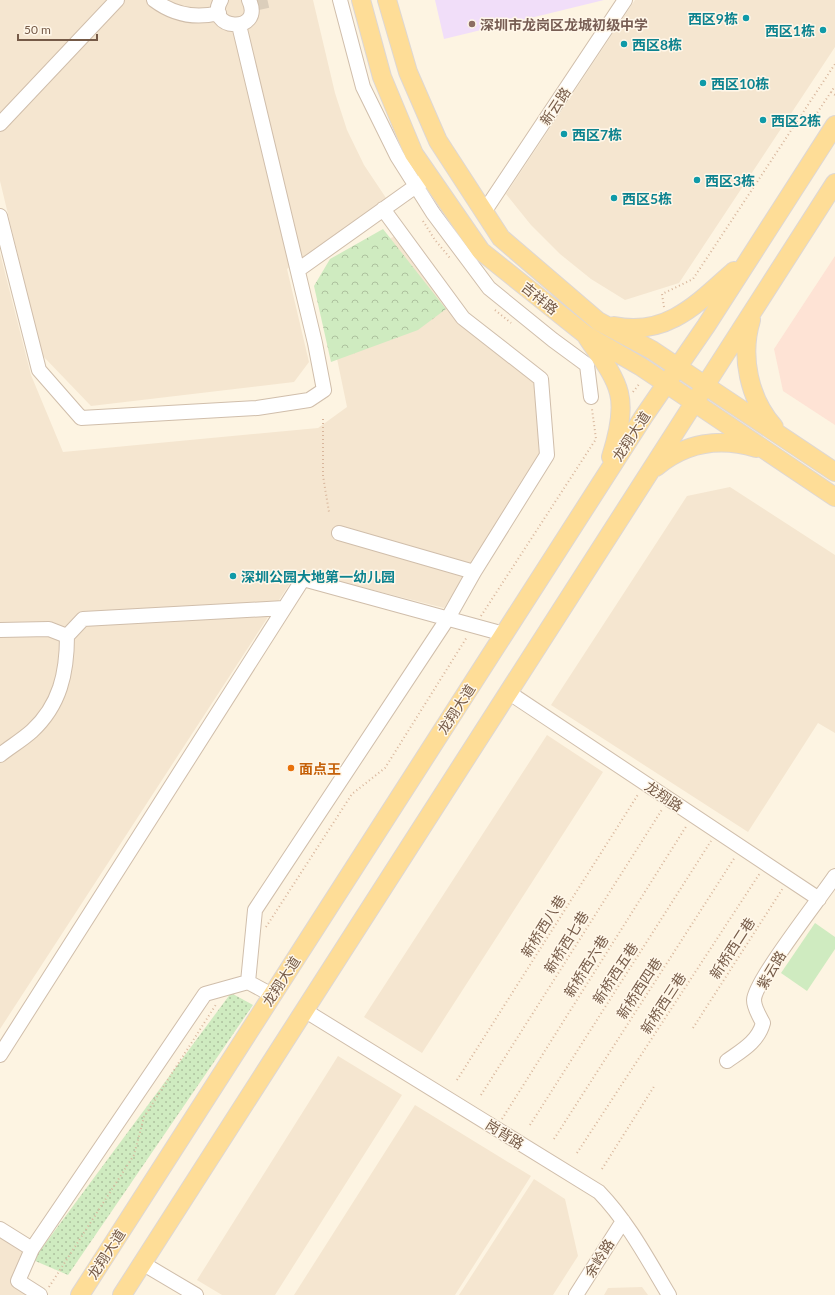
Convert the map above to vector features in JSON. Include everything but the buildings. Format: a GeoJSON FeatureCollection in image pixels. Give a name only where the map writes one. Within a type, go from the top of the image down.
{"type":"FeatureCollection","features":[{"type":"Feature","properties":{"kind":"main road","name":"吉祥路"},"geometry":{"type":"LineString","coordinates":[[360,0],[382,77],[414,154],[423,181],[481,251],[586,335],[666,383],[835,497]]}},
{"type":"Feature","properties":{"kind":"main road","name":"吉祥路"},"geometry":{"type":"LineString","coordinates":[[387,0],[408,72],[438,140],[501,238],[598,321],[652,350],[835,472]]}},
{"type":"Feature","properties":{"kind":"main road","name":"龙翔大道"},"geometry":{"type":"LineString","coordinates":[[80,1295],[606,475],[750,258],[835,125]]}},
{"type":"Feature","properties":{"kind":"main road"},"geometry":{"type":"LineString","coordinates":[[122,1295],[704,385],[835,183]]}},
{"type":"Feature","properties":{"kind":"main road"},"geometry":{"type":"LineString","coordinates":[[598,321],[609,325],[632,328],[644,328],[666,323],[688,311],[750,258]]}},
{"type":"Feature","properties":{"kind":"main road"},"geometry":{"type":"LineString","coordinates":[[758,303],[750,322],[747,343],[747,364],[751,384],[758,403],[769,421],[782,437]]}},
{"type":"Feature","properties":{"kind":"main road"},"geometry":{"type":"LineString","coordinates":[[586,335],[614,380],[620,394],[619,427],[616,443],[606,475]]}},
{"type":"Feature","properties":{"kind":"main road"},"geometry":{"type":"LineString","coordinates":[[635,494],[645,479],[657,466],[672,456],[700,445],[724,442],[741,444],[759,449],[775,457]]}},
{"type":"Feature","properties":{"kind":"street"},"geometry":{"type":"LineString","coordinates":[[0,124],[117,0]]}},
{"type":"Feature","properties":{"kind":"street"},"geometry":{"type":"LineString","coordinates":[[154,0],[170,10],[186,15],[202,16],[220,6],[224,21],[229,24],[239,25],[249,18],[252,3]]}},
{"type":"Feature","properties":{"kind":"street"},"geometry":{"type":"LineString","coordinates":[[340,0],[364,86],[397,156],[423,181],[433,213],[489,288],[553,340],[587,365],[591,397]]}},
{"type":"Feature","properties":{"kind":"street","name":"新云路"},"geometry":{"type":"LineString","coordinates":[[484,212],[625,0]]}},
{"type":"Feature","properties":{"kind":"street"},"geometry":{"type":"LineString","coordinates":[[0,216],[39,370],[81,418],[257,408],[309,400],[324,390],[298,270],[239,25]]}},
{"type":"Feature","properties":{"kind":"street"},"geometry":{"type":"LineString","coordinates":[[298,270],[423,181]]}},
{"type":"Feature","properties":{"kind":"street"},"geometry":{"type":"LineString","coordinates":[[248,982],[255,910],[448,618],[474,572],[547,455],[541,379],[463,318],[384,209]]}},
{"type":"Feature","properties":{"kind":"street"},"geometry":{"type":"LineString","coordinates":[[339,533],[474,572]]}},
{"type":"Feature","properties":{"kind":"street"},"geometry":{"type":"LineString","coordinates":[[0,1055],[302,579],[504,634]]}},
{"type":"Feature","properties":{"kind":"street"},"geometry":{"type":"LineString","coordinates":[[0,755],[32,731],[49,711],[60,688],[65,669],[67,636],[82,619],[284,608]]}},
{"type":"Feature","properties":{"kind":"street"},"geometry":{"type":"LineString","coordinates":[[0,630],[49,629],[67,636]]}},
{"type":"Feature","properties":{"kind":"street","name":"龙翔路"},"geometry":{"type":"LineString","coordinates":[[508,692],[819,899]]}},
{"type":"Feature","properties":{"kind":"street","name":"紫云路"},"geometry":{"type":"LineString","coordinates":[[727,1061],[748,1046],[760,1034],[763,1024],[756,1010],[754,1000],[767,972],[835,876]]}},
{"type":"Feature","properties":{"kind":"street"},"geometry":{"type":"LineString","coordinates":[[44,1292],[18,1281],[32,1249],[205,994],[248,982],[272,995]]}},
{"type":"Feature","properties":{"kind":"street","name":"岗背路"},"geometry":{"type":"LineString","coordinates":[[304,1010],[599,1192],[623,1221],[669,1295]]}},
{"type":"Feature","properties":{"kind":"street","name":"余岭路"},"geometry":{"type":"LineString","coordinates":[[576,1295],[623,1221]]}},
{"type":"Feature","properties":{"kind":"street"},"geometry":{"type":"LineString","coordinates":[[0,1229],[32,1249]]}},
{"type":"Feature","properties":{"kind":"street"},"geometry":{"type":"LineString","coordinates":[[142,1263],[196,1295]]}},
{"type":"Feature","properties":{"kind":"path"},"geometry":{"type":"LineString","coordinates":[[666,323],[662,294],[693,280],[835,64]]}},
{"type":"Feature","properties":{"kind":"path"},"geometry":{"type":"LineString","coordinates":[[815,116],[835,86]]}},
{"type":"Feature","properties":{"kind":"path"},"geometry":{"type":"LineString","coordinates":[[831,92],[835,95]]}},
{"type":"Feature","properties":{"kind":"path"},"geometry":{"type":"LineString","coordinates":[[620,394],[634,392],[647,371]]}},
{"type":"Feature","properties":{"kind":"path"},"geometry":{"type":"LineString","coordinates":[[252,948],[352,794],[385,768],[596,439],[591,397]]}},
{"type":"Feature","properties":{"kind":"path"},"geometry":{"type":"LineString","coordinates":[[323,419],[324,476],[329,512]]}},
{"type":"Feature","properties":{"kind":"path","name":"新桥西八巷"},"geometry":{"type":"LineString","coordinates":[[457,1080],[645,783]]}},
{"type":"Feature","properties":{"kind":"path","name":"新桥西七巷"},"geometry":{"type":"LineString","coordinates":[[481,1095],[668,799]]}},
{"type":"Feature","properties":{"kind":"path","name":"新桥西六巷"},"geometry":{"type":"LineString","coordinates":[[496,1128],[693,815]]}},
{"type":"Feature","properties":{"kind":"path","name":"新桥西五巷"},"geometry":{"type":"LineString","coordinates":[[530,1125],[717,831]]}},
{"type":"Feature","properties":{"kind":"path","name":"新桥西四巷"},"geometry":{"type":"LineString","coordinates":[[554,1139],[741,847]]}},
{"type":"Feature","properties":{"kind":"path","name":"新桥西三巷"},"geometry":{"type":"LineString","coordinates":[[576,1153],[766,864]]}},
{"type":"Feature","properties":{"kind":"path","name":"新桥西二巷"},"geometry":{"type":"LineString","coordinates":[[693,1028],[789,879]]}},
{"type":"Feature","properties":{"kind":"path"},"geometry":{"type":"LineString","coordinates":[[44,1292],[134,1155],[144,1117],[226,988]]}},
{"type":"Feature","properties":{"kind":"path"},"geometry":{"type":"LineString","coordinates":[[602,1168],[655,1085]]}},
{"type":"Feature","properties":{"kind":"shaded area"},"geometry":{"type":"Polygon","coordinates":[[[0,0],[313,0],[335,93],[347,130],[364,165],[386,198],[287,269],[309,362],[294,382],[91,406],[42,355],[0,181],[0,0]]]}},
{"type":"Feature","properties":{"kind":"shaded area","name":"深圳市龙岗区龙城初级中学"},"geometry":{"type":"Polygon","coordinates":[[[435,0],[604,0],[444,39],[435,0]]]}},
{"type":"Feature","properties":{"kind":"shaded area"},"geometry":{"type":"Polygon","coordinates":[[[635,0],[835,0],[835,47],[679,283],[625,300],[591,279],[560,254],[531,225],[506,194],[635,0]]]}},
{"type":"Feature","properties":{"kind":"shaded area"},"geometry":{"type":"Polygon","coordinates":[[[395,236],[458,322],[536,384],[539,455],[444,608],[298,571],[0,1029],[0,253],[31,375],[63,452],[318,428],[347,407],[323,291],[334,268],[395,236]]]}},
{"type":"Feature","properties":{"kind":"shaded area"},"geometry":{"type":"Polygon","coordinates":[[[835,256],[835,425],[783,391],[774,349],[835,256]]]}},
{"type":"Feature","properties":{"kind":"shaded area"},"geometry":{"type":"Polygon","coordinates":[[[730,487],[835,555],[835,733],[818,723],[748,832],[551,705],[687,496],[730,487]]]}},
{"type":"Feature","properties":{"kind":"shaded area"},"geometry":{"type":"Polygon","coordinates":[[[547,735],[603,772],[422,1053],[364,1017],[547,735]]]}},
{"type":"Feature","properties":{"kind":"shaded area"},"geometry":{"type":"Polygon","coordinates":[[[338,1056],[402,1095],[275,1295],[222,1295],[197,1280],[338,1056]]]}},
{"type":"Feature","properties":{"kind":"shaded area"},"geometry":{"type":"Polygon","coordinates":[[[415,1105],[531,1176],[455,1295],[294,1295],[415,1105]]]}},
{"type":"Feature","properties":{"kind":"shaded area"},"geometry":{"type":"Polygon","coordinates":[[[534,1179],[565,1199],[578,1256],[553,1295],[459,1295],[534,1179]]]}},
{"type":"Feature","properties":{"kind":"shaded area"},"geometry":{"type":"Polygon","coordinates":[[[0,1238],[23,1252],[13,1280],[29,1295],[0,1295],[0,1238]]]}},
{"type":"Feature","properties":{"kind":"shaded area"},"geometry":{"type":"Polygon","coordinates":[[[642,1287],[648,1295],[604,1295],[608,1288],[642,1287]]]}},
{"type":"Feature","properties":{"kind":"green space"},"geometry":{"type":"Polygon","coordinates":[[[383,229],[446,309],[418,330],[331,362],[314,286],[330,259],[383,229]]]}},
{"type":"Feature","properties":{"kind":"green space"},"geometry":{"type":"Polygon","coordinates":[[[815,923],[835,937],[835,949],[807,991],[781,973],[815,923]]]}},
{"type":"Feature","properties":{"kind":"green space"},"geometry":{"type":"Polygon","coordinates":[[[231,993],[253,1005],[68,1275],[33,1260],[231,993]]]}},
{"type":"Feature","properties":{"kind":"tunnel"},"geometry":{"type":"LineString","coordinates":[[254,4],[272,0]]}},
{"type":"Feature","properties":{"kind":"place","name":"西区9栋"},"geometry":{"type":"Point","coordinates":[746,18]}},
{"type":"Feature","properties":{"kind":"place","name":"深圳市龙岗区龙城初级中学"},"geometry":{"type":"Point","coordinates":[472,24]}},
{"type":"Feature","properties":{"kind":"place","name":"西区1栋"},"geometry":{"type":"Point","coordinates":[823,30]}},
{"type":"Feature","properties":{"kind":"place","name":"西区8栋"},"geometry":{"type":"Point","coordinates":[624,44]}},
{"type":"Feature","properties":{"kind":"place","name":"西区10栋"},"geometry":{"type":"Point","coordinates":[703,83]}},
{"type":"Feature","properties":{"kind":"place","name":"西区2栋"},"geometry":{"type":"Point","coordinates":[763,120]}},
{"type":"Feature","properties":{"kind":"place","name":"西区7栋"},"geometry":{"type":"Point","coordinates":[564,134]}},
{"type":"Feature","properties":{"kind":"place","name":"西区3栋"},"geometry":{"type":"Point","coordinates":[697,180]}},
{"type":"Feature","properties":{"kind":"place","name":"西区5栋"},"geometry":{"type":"Point","coordinates":[614,198]}},
{"type":"Feature","properties":{"kind":"place","name":"深圳公园大地第一幼儿园"},"geometry":{"type":"Point","coordinates":[233,576]}},
{"type":"Feature","properties":{"kind":"place","name":"面点王"},"geometry":{"type":"Point","coordinates":[291,768]}}]}
